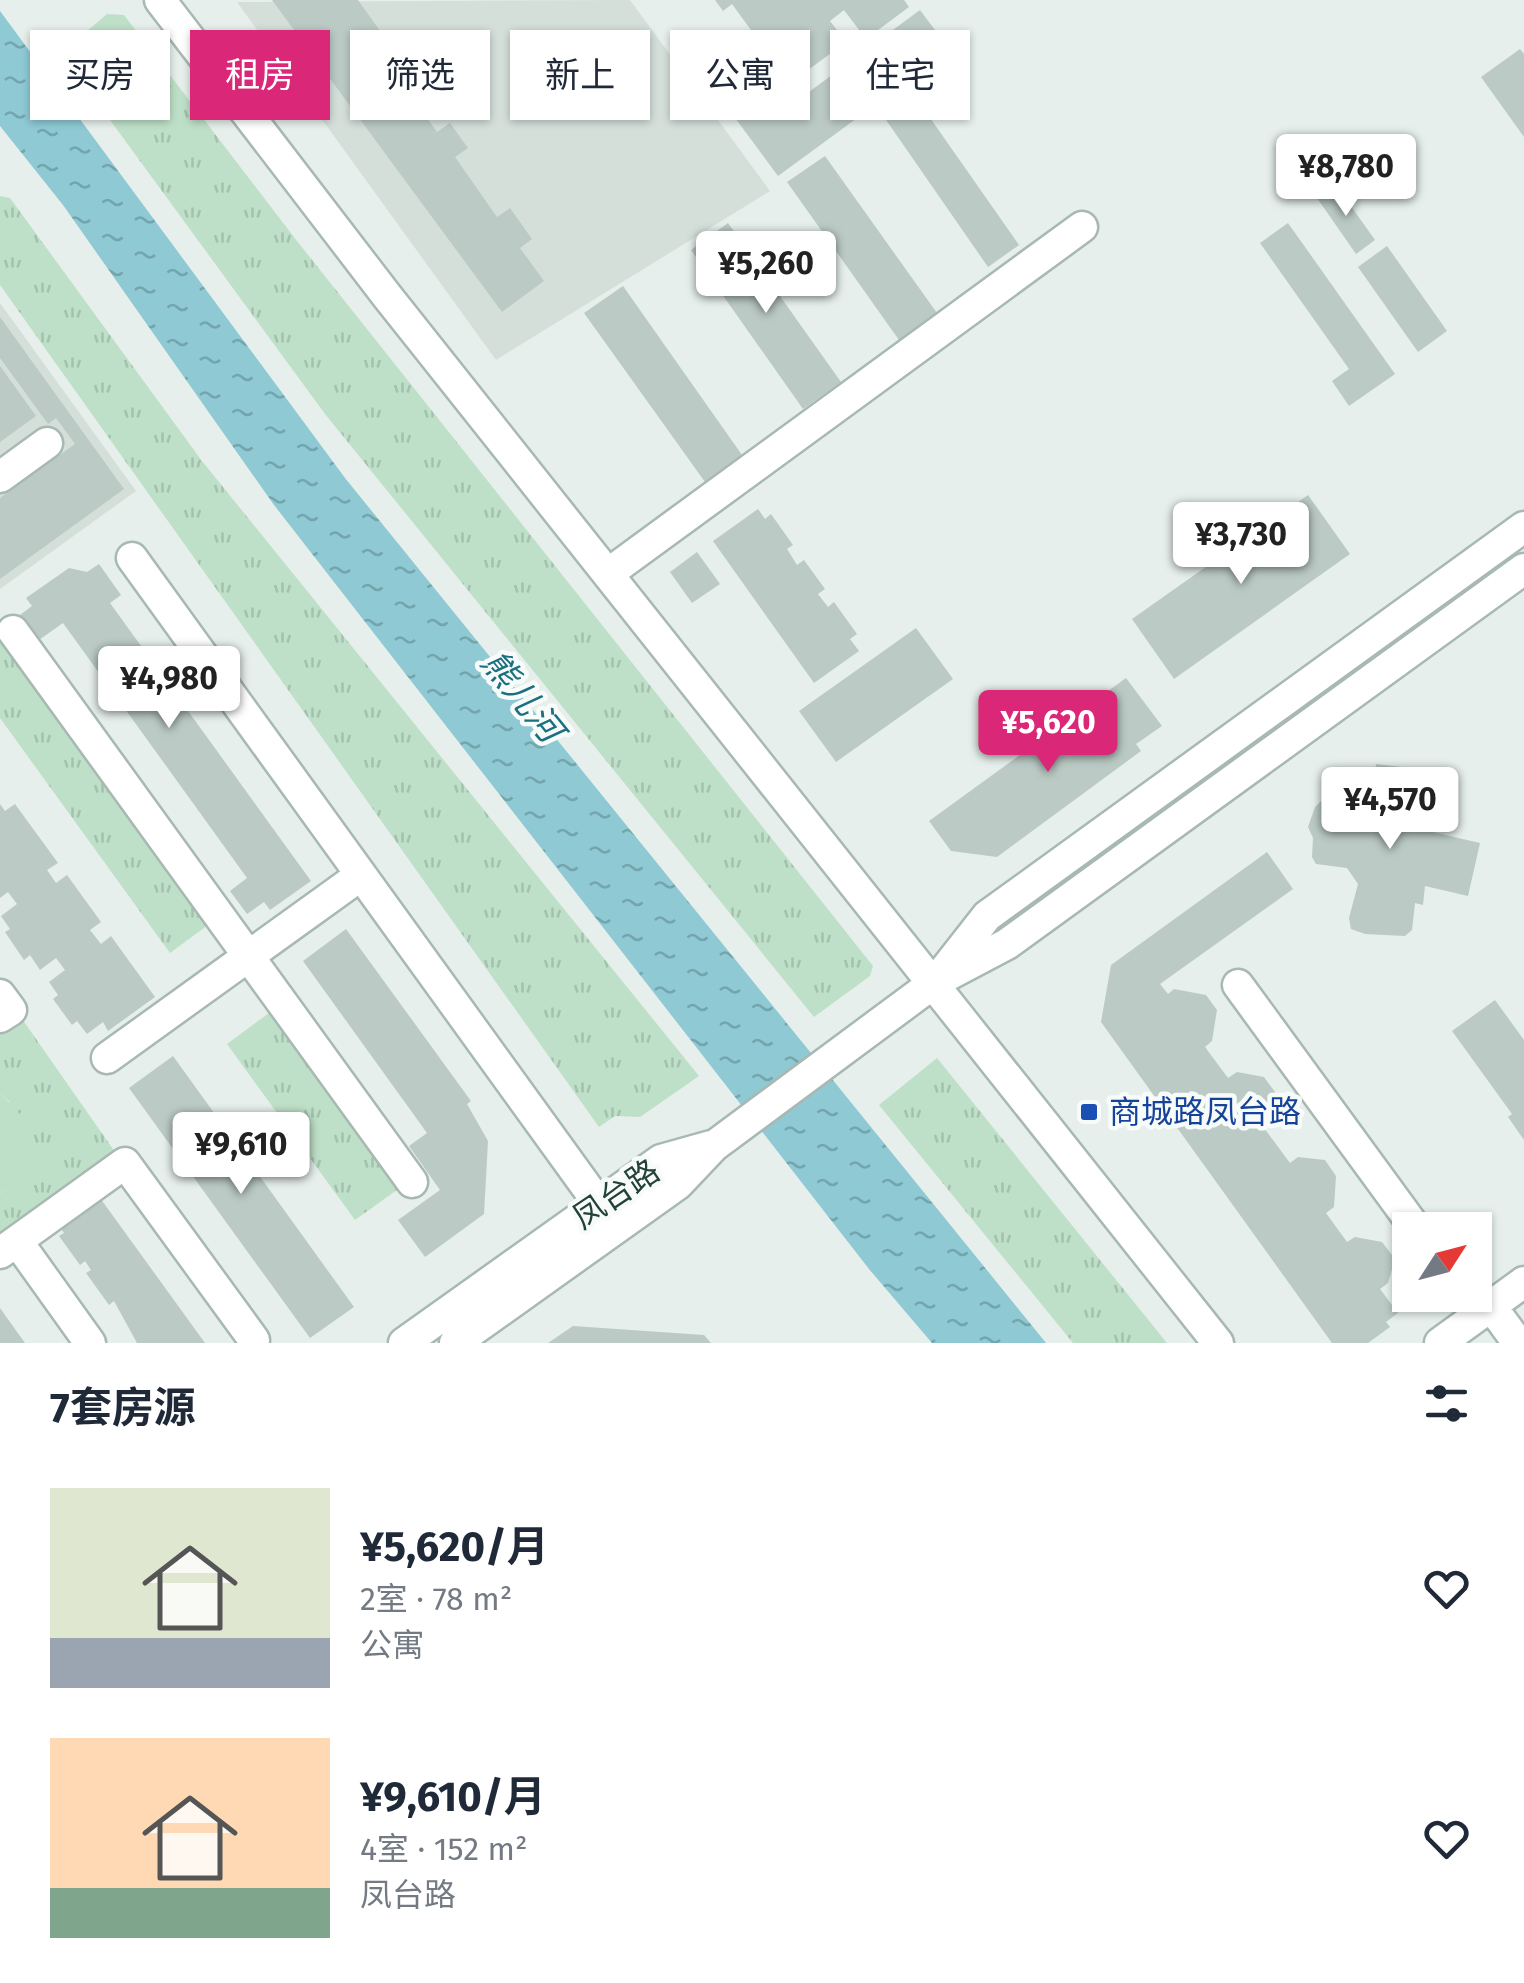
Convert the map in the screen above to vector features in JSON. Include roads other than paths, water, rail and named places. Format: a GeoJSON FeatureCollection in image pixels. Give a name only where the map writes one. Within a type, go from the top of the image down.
{"type":"FeatureCollection","features":[{"type":"Feature","properties":{"kind":"street"},"geometry":{"type":"LineString","coordinates":[[160,0],[387,296],[1218,1343]]}},
{"type":"Feature","properties":{"kind":"street"},"geometry":{"type":"LineString","coordinates":[[608,572],[1082,227]]}},
{"type":"Feature","properties":{"kind":"street"},"geometry":{"type":"LineString","coordinates":[[0,477],[47,443]]}},
{"type":"Feature","properties":{"kind":"street"},"geometry":{"type":"LineString","coordinates":[[935,982],[987,916],[1524,527]]}},
{"type":"Feature","properties":{"kind":"street"},"geometry":{"type":"LineString","coordinates":[[132,558],[599,1204]]}},
{"type":"Feature","properties":{"kind":"street"},"geometry":{"type":"LineString","coordinates":[[714,1146],[935,982],[1007,944],[1524,570]]}},
{"type":"Feature","properties":{"kind":"street"},"geometry":{"type":"LineString","coordinates":[[13,631],[412,1182]]}},
{"type":"Feature","properties":{"kind":"street"},"geometry":{"type":"LineString","coordinates":[[108,1058],[360,875]]}},
{"type":"Feature","properties":{"kind":"street"},"geometry":{"type":"LineString","coordinates":[[1238,985],[1404,1212]]}},
{"type":"Feature","properties":{"kind":"street"},"geometry":{"type":"LineString","coordinates":[[0,995],[10,1010],[0,1017]]}},
{"type":"Feature","properties":{"kind":"street","name":"凤台路"},"geometry":{"type":"LineString","coordinates":[[404,1343],[661,1160],[714,1146]]}},
{"type":"Feature","properties":{"kind":"street","name":"凤台路"},"geometry":{"type":"LineString","coordinates":[[455,1343],[678,1184],[714,1146]]}},
{"type":"Feature","properties":{"kind":"street"},"geometry":{"type":"LineString","coordinates":[[90,1343],[8,1247],[126,1162],[254,1340]]}},
{"type":"Feature","properties":{"kind":"street"},"geometry":{"type":"LineString","coordinates":[[1492,1298],[1524,1282]]}},
{"type":"Feature","properties":{"kind":"street"},"geometry":{"type":"LineString","coordinates":[[1440,1343],[1471,1312]]}},
{"type":"Feature","properties":{"kind":"street"},"geometry":{"type":"LineString","coordinates":[[1485,1312],[1518,1343]]}},
{"type":"Feature","properties":{"kind":"water"},"geometry":{"type":"Polygon","coordinates":[[[0,11],[30,52],[30,120],[81,120],[345,478],[1046,1343],[932,1343],[869,1269],[274,505],[63,205],[0,126],[0,11]]]}},
{"type":"Feature","properties":{"kind":"place","name":"商城路凤台路"},"geometry":{"type":"Point","coordinates":[1089,1112]}},
{"type":"Feature","properties":{"kind":"water label","name":"熊儿河"},"geometry":{"type":"Point","coordinates":[522,696]}}]}
